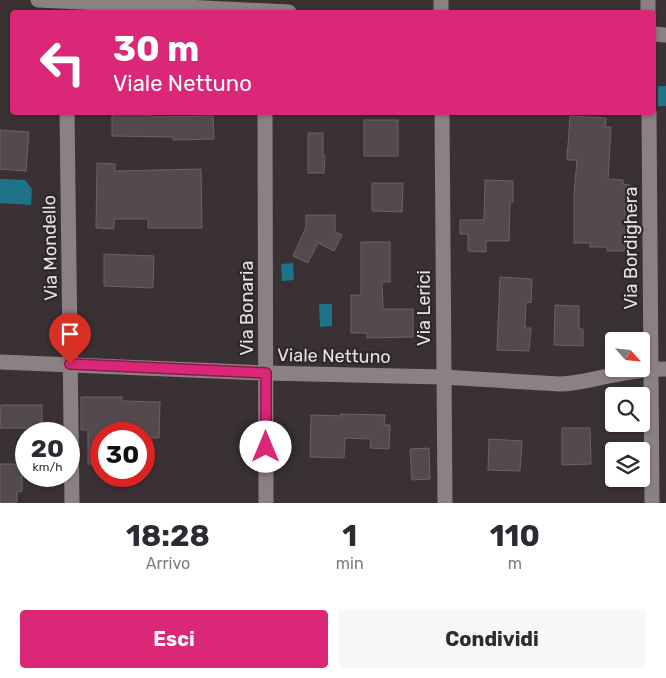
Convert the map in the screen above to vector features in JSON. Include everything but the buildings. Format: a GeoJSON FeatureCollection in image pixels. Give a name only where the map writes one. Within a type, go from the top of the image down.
{"type":"FeatureCollection","features":[{"type":"Feature","properties":{"kind":"street"},"geometry":{"type":"LineString","coordinates":[[38,0],[65,5],[265,8]]}},
{"type":"Feature","properties":{"kind":"street","name":"Via Mondello"},"geometry":{"type":"LineString","coordinates":[[67,115],[72,503]]}},
{"type":"Feature","properties":{"kind":"street","name":"Via Bonaria"},"geometry":{"type":"LineString","coordinates":[[265,115],[266,503]]}},
{"type":"Feature","properties":{"kind":"street","name":"Via Lerici"},"geometry":{"type":"LineString","coordinates":[[442,115],[445,503]]}},
{"type":"Feature","properties":{"kind":"street","name":"Via Bordighera"},"geometry":{"type":"LineString","coordinates":[[649,115],[658,369],[652,503]]}},
{"type":"Feature","properties":{"kind":"street","name":"Viale Nettuno"},"geometry":{"type":"LineString","coordinates":[[0,362],[266,373],[443,377],[570,384],[619,374],[658,369]]}},
{"type":"Feature","properties":{"kind":"water"},"geometry":{"type":"Polygon","coordinates":[[[658,86],[666,86],[666,106],[658,106],[658,86]]]}},
{"type":"Feature","properties":{"kind":"water"},"geometry":{"type":"Polygon","coordinates":[[[0,179],[25,180],[32,189],[31,205],[0,203],[0,179]]]}},
{"type":"Feature","properties":{"kind":"water"},"geometry":{"type":"Polygon","coordinates":[[[293,263],[294,280],[282,281],[281,264],[293,263]]]}},
{"type":"Feature","properties":{"kind":"water"},"geometry":{"type":"Polygon","coordinates":[[[319,304],[332,304],[332,326],[320,327],[319,304]]]}},
{"type":"Feature","properties":{"kind":"route"},"geometry":{"type":"LineString","coordinates":[[70,364],[266,373],[266,447]]}}]}
